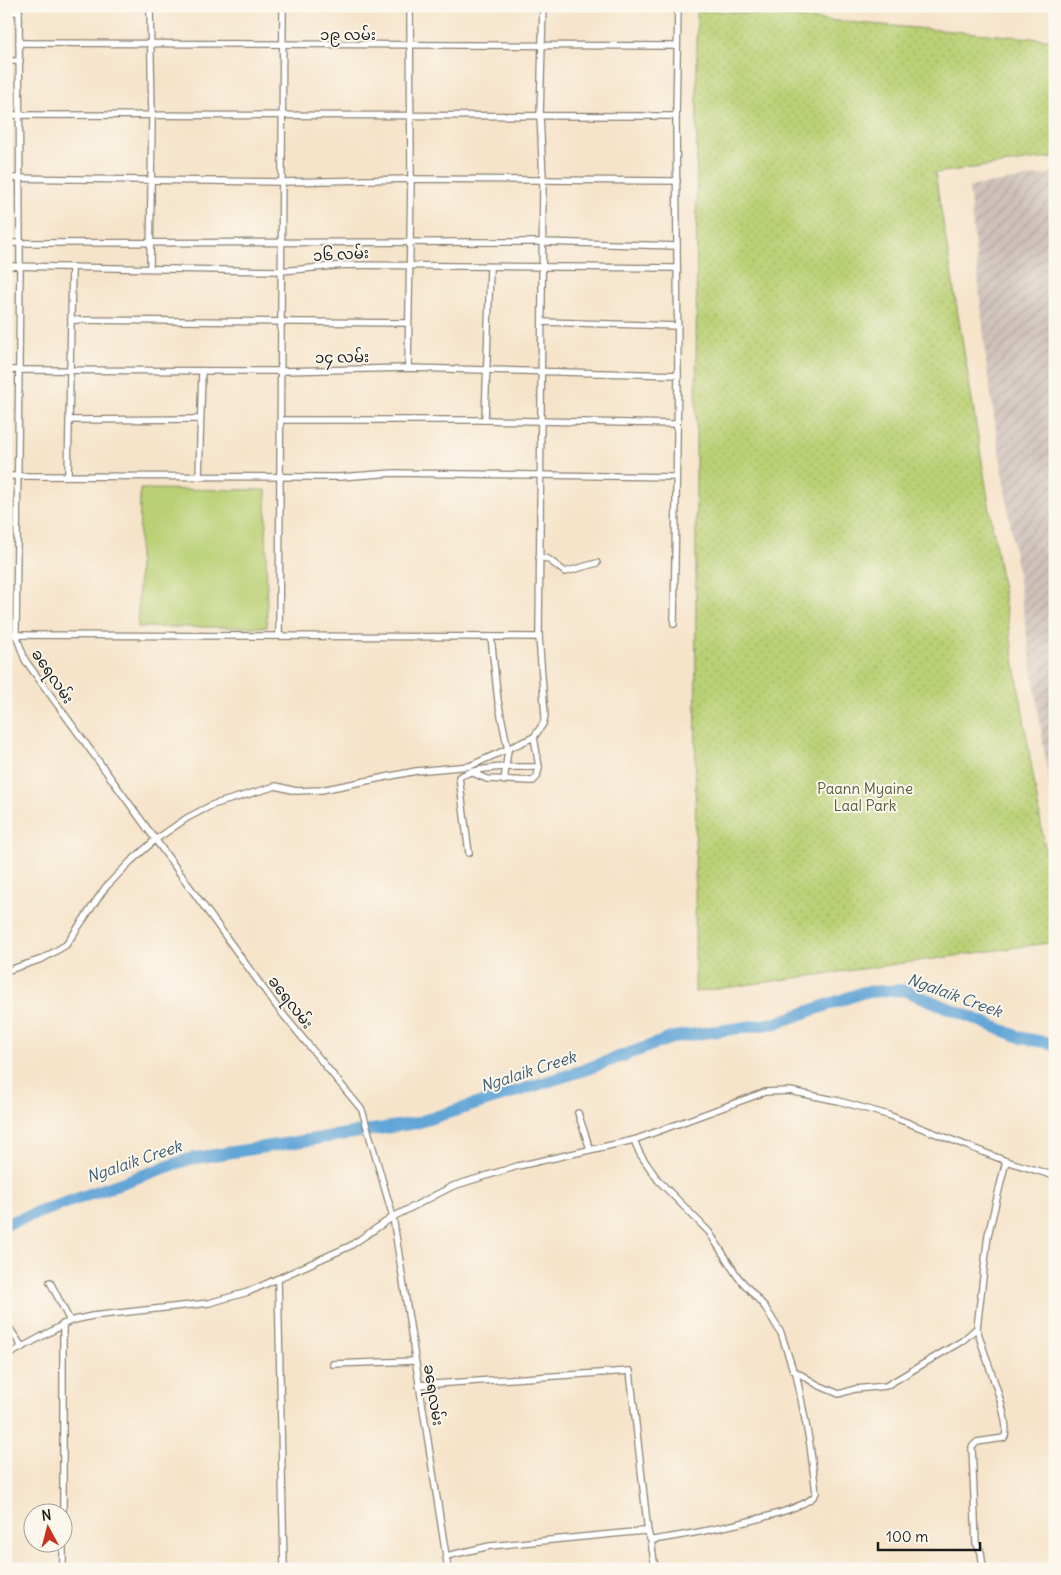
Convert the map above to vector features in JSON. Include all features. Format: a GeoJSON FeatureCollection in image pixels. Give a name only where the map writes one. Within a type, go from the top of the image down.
{"type":"FeatureCollection","features":[{"type":"Feature","properties":{"kind":"main road"},"geometry":{"type":"LineString","coordinates":[[1047,6],[1055,7]]}},
{"type":"Feature","properties":{"kind":"street"},"geometry":{"type":"LineString","coordinates":[[150,6],[152,116],[150,268]]}},
{"type":"Feature","properties":{"kind":"street"},"geometry":{"type":"LineString","coordinates":[[279,634],[283,6]]}},
{"type":"Feature","properties":{"kind":"street"},"geometry":{"type":"LineString","coordinates":[[408,368],[411,179],[410,6]]}},
{"type":"Feature","properties":{"kind":"street"},"geometry":{"type":"LineString","coordinates":[[469,852],[458,779],[470,769],[534,737],[543,724],[545,716],[539,637],[543,179],[540,115],[540,47],[543,6]]}},
{"type":"Feature","properties":{"kind":"street"},"geometry":{"type":"LineString","coordinates":[[674,624],[678,375],[676,116],[678,6]]}},
{"type":"Feature","properties":{"kind":"street"},"geometry":{"type":"LineString","coordinates":[[6,12],[19,9]]}},
{"type":"Feature","properties":{"kind":"street","name":"ခရေလမ်း"},"geometry":{"type":"LineString","coordinates":[[19,9],[21,115],[16,635],[25,660],[277,1007],[362,1110],[393,1217],[448,1569]]}},
{"type":"Feature","properties":{"kind":"street","name":"၁၉ လမ်း"},"geometry":{"type":"LineString","coordinates":[[19,44],[151,43],[410,47],[677,46]]}},
{"type":"Feature","properties":{"kind":"street"},"geometry":{"type":"LineString","coordinates":[[6,61],[20,61]]}},
{"type":"Feature","properties":{"kind":"street"},"geometry":{"type":"LineString","coordinates":[[6,115],[283,116],[410,114],[676,116]]}},
{"type":"Feature","properties":{"kind":"street"},"geometry":{"type":"LineString","coordinates":[[6,178],[283,182],[411,179],[677,181]]}},
{"type":"Feature","properties":{"kind":"street"},"geometry":{"type":"LineString","coordinates":[[6,243],[410,241],[677,246]]}},
{"type":"Feature","properties":{"kind":"street","name":"၁၆ လမ်း"},"geometry":{"type":"LineString","coordinates":[[6,266],[282,271],[345,265],[490,268],[676,268]]}},
{"type":"Feature","properties":{"kind":"street"},"geometry":{"type":"LineString","coordinates":[[68,476],[72,267]]}},
{"type":"Feature","properties":{"kind":"street"},"geometry":{"type":"LineString","coordinates":[[485,420],[490,268]]}},
{"type":"Feature","properties":{"kind":"street"},"geometry":{"type":"LineString","coordinates":[[72,320],[408,323]]}},
{"type":"Feature","properties":{"kind":"street"},"geometry":{"type":"LineString","coordinates":[[542,322],[678,326]]}},
{"type":"Feature","properties":{"kind":"street","name":"၁၄ လမ်း"},"geometry":{"type":"LineString","coordinates":[[6,370],[282,371],[408,368],[678,375]]}},
{"type":"Feature","properties":{"kind":"street"},"geometry":{"type":"LineString","coordinates":[[198,477],[202,371]]}},
{"type":"Feature","properties":{"kind":"street"},"geometry":{"type":"LineString","coordinates":[[70,420],[199,418]]}},
{"type":"Feature","properties":{"kind":"street"},"geometry":{"type":"LineString","coordinates":[[281,420],[485,420],[676,424]]}},
{"type":"Feature","properties":{"kind":"street"},"geometry":{"type":"LineString","coordinates":[[6,476],[340,477],[393,473],[676,477]]}},
{"type":"Feature","properties":{"kind":"street"},"geometry":{"type":"LineString","coordinates":[[539,557],[548,560],[565,572],[597,563]]}},
{"type":"Feature","properties":{"kind":"street"},"geometry":{"type":"LineString","coordinates":[[6,635],[279,634],[539,637]]}},
{"type":"Feature","properties":{"kind":"street"},"geometry":{"type":"LineString","coordinates":[[491,636],[498,701],[508,750],[504,781]]}},
{"type":"Feature","properties":{"kind":"street"},"geometry":{"type":"LineString","coordinates":[[470,769],[487,779],[533,781],[537,777],[538,767],[534,737]]}},
{"type":"Feature","properties":{"kind":"street"},"geometry":{"type":"LineString","coordinates":[[6,971],[42,959],[66,946],[105,888],[156,840],[187,818],[212,805],[276,786],[296,791],[321,790],[416,771],[538,767]]}},
{"type":"Feature","properties":{"kind":"street"},"geometry":{"type":"LineString","coordinates":[[6,1356],[70,1320],[209,1303],[228,1298],[278,1280],[350,1246],[393,1217],[453,1186],[518,1166],[634,1140],[765,1092],[790,1091],[839,1101],[888,1115],[1006,1161],[1055,1176]]}},
{"type":"Feature","properties":{"kind":"street"},"geometry":{"type":"LineString","coordinates":[[578,1113],[590,1149]]}},
{"type":"Feature","properties":{"kind":"street"},"geometry":{"type":"LineString","coordinates":[[634,1140],[640,1154],[658,1180],[709,1232],[738,1277],[765,1307],[781,1333],[796,1373],[810,1445],[816,1493],[813,1500],[758,1519],[651,1540]]}},
{"type":"Feature","properties":{"kind":"street"},"geometry":{"type":"LineString","coordinates":[[983,1569],[981,1552],[976,1543],[972,1447],[977,1442],[1004,1438],[1007,1430],[1002,1407],[977,1328],[988,1235],[1006,1161]]}},
{"type":"Feature","properties":{"kind":"street"},"geometry":{"type":"LineString","coordinates":[[278,1280],[284,1569]]}},
{"type":"Feature","properties":{"kind":"street"},"geometry":{"type":"LineString","coordinates":[[50,1282],[70,1320]]}},
{"type":"Feature","properties":{"kind":"street"},"geometry":{"type":"LineString","coordinates":[[6,1323],[22,1347]]}},
{"type":"Feature","properties":{"kind":"street"},"geometry":{"type":"LineString","coordinates":[[63,1324],[63,1569]]}},
{"type":"Feature","properties":{"kind":"street"},"geometry":{"type":"LineString","coordinates":[[796,1373],[839,1394],[855,1389],[886,1386],[962,1341],[977,1328]]}},
{"type":"Feature","properties":{"kind":"street"},"geometry":{"type":"LineString","coordinates":[[333,1364],[403,1363],[415,1360]]}},
{"type":"Feature","properties":{"kind":"street"},"geometry":{"type":"LineString","coordinates":[[419,1386],[630,1371],[648,1532],[655,1569]]}},
{"type":"Feature","properties":{"kind":"street"},"geometry":{"type":"LineString","coordinates":[[446,1556],[490,1546],[648,1532]]}},
{"type":"Feature","properties":{"kind":"shaded area"},"geometry":{"type":"Polygon","coordinates":[[[1055,173],[1055,822],[987,369],[969,187],[1055,173]]]}},
{"type":"Feature","properties":{"kind":"green space","name":"Paann Myaine Laal Park"},"geometry":{"type":"Polygon","coordinates":[[[697,9],[1055,40],[1055,157],[935,173],[1055,910],[1055,942],[695,992],[697,9]]]}},
{"type":"Feature","properties":{"kind":"green space"},"geometry":{"type":"Polygon","coordinates":[[[140,489],[266,490],[267,627],[138,627],[140,489]]]}},
{"type":"Feature","properties":{"kind":"waterway","name":"Ngalaik Creek"},"geometry":{"type":"LineString","coordinates":[[6,1224],[189,1159],[416,1123],[581,1071],[674,1037],[776,1023],[864,992],[904,990],[1022,1038],[1055,1044]]}}]}
